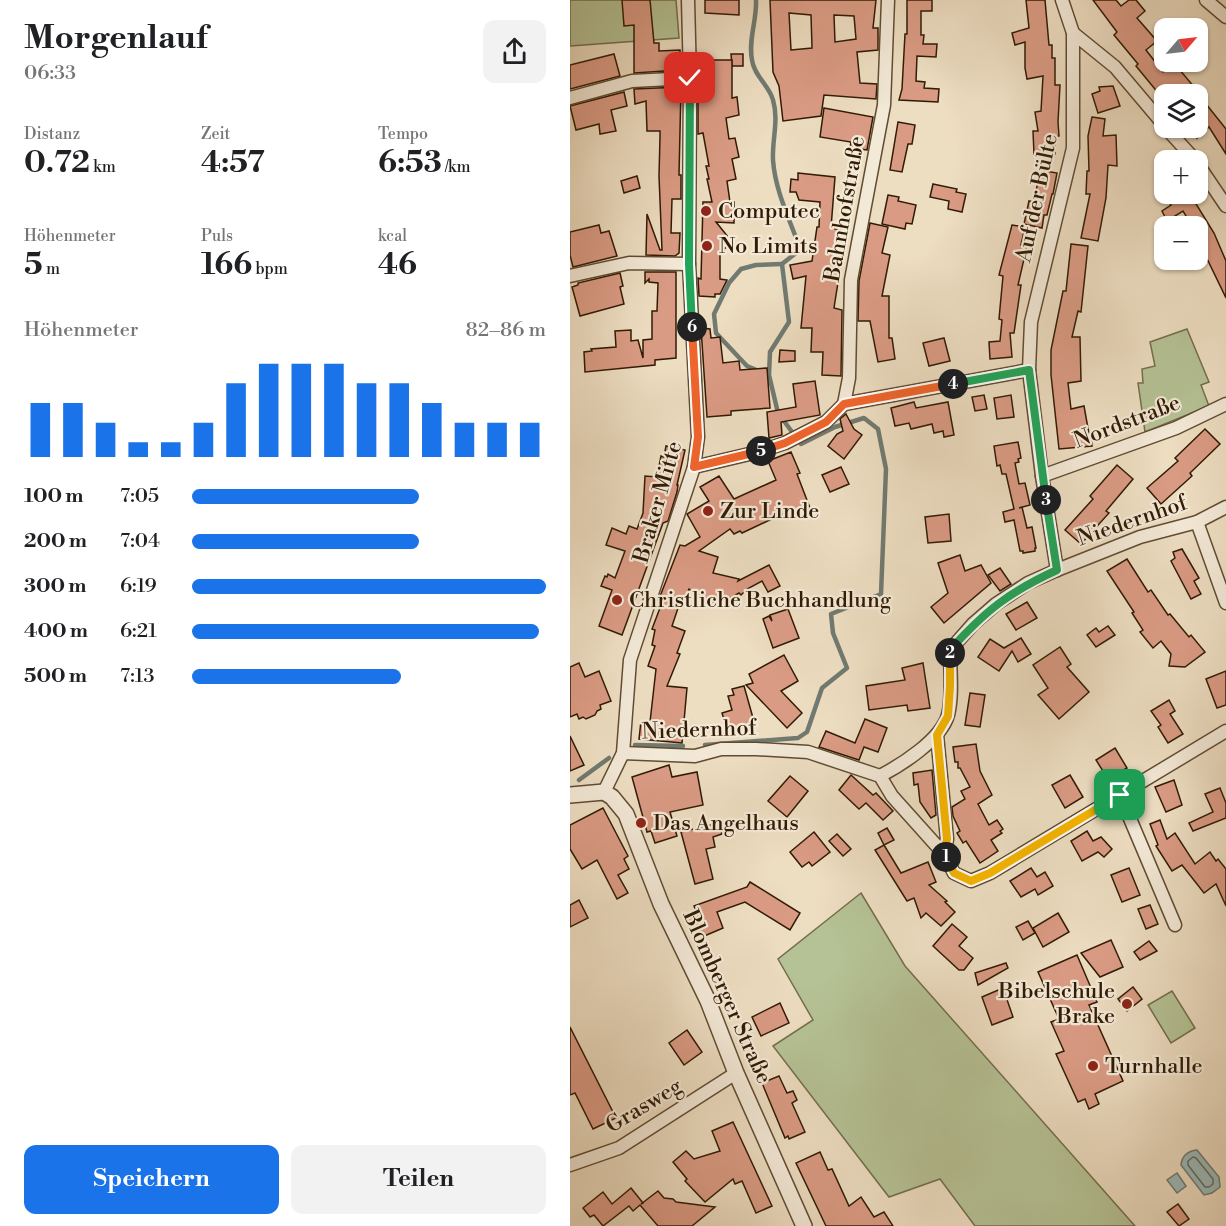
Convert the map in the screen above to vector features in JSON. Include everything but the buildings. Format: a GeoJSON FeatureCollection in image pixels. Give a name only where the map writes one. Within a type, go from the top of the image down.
{"type":"FeatureCollection","features":[{"type":"Feature","properties":{"kind":"street","name":"Braker Mitte"},"geometry":{"type":"LineString","coordinates":[[604,792],[623,753],[630,660],[694,467],[698,437],[689,264],[688,0]]}},
{"type":"Feature","properties":{"kind":"street","name":"Bahnhofstraße"},"geometry":{"type":"LineString","coordinates":[[844,404],[849,378],[851,280],[884,105],[888,0]]}},
{"type":"Feature","properties":{"kind":"street","name":"Auf der Bülte"},"geometry":{"type":"LineString","coordinates":[[1057,570],[1042,476],[1029,370],[1031,322],[1073,148],[1073,33],[1062,0]]}},
{"type":"Feature","properties":{"kind":"street"},"geometry":{"type":"LineString","coordinates":[[1206,0],[1226,17]]}},
{"type":"Feature","properties":{"kind":"street"},"geometry":{"type":"LineString","coordinates":[[1073,33],[1115,68],[1154,113]]}},
{"type":"Feature","properties":{"kind":"street"},"geometry":{"type":"LineString","coordinates":[[570,98],[632,81],[690,78]]}},
{"type":"Feature","properties":{"kind":"street"},"geometry":{"type":"LineString","coordinates":[[1175,138],[1186,150]]}},
{"type":"Feature","properties":{"kind":"street"},"geometry":{"type":"LineString","coordinates":[[1208,180],[1226,206]]}},
{"type":"Feature","properties":{"kind":"street"},"geometry":{"type":"LineString","coordinates":[[570,276],[629,263],[689,264]]}},
{"type":"Feature","properties":{"kind":"street"},"geometry":{"type":"LineString","coordinates":[[694,467],[758,452],[785,443],[826,422],[844,404],[1029,370]]}},
{"type":"Feature","properties":{"kind":"street","name":"Nordstraße"},"geometry":{"type":"LineString","coordinates":[[1042,476],[1176,428],[1226,404]]}},
{"type":"Feature","properties":{"kind":"street","name":"Niedernhof"},"geometry":{"type":"LineString","coordinates":[[623,753],[695,756],[721,749],[756,748],[808,752],[879,776],[902,764],[937,735],[948,716],[950,650],[973,624],[996,604],[1028,584],[1057,570],[1140,537],[1197,522],[1226,507]]}},
{"type":"Feature","properties":{"kind":"street"},"geometry":{"type":"LineString","coordinates":[[1197,522],[1226,603]]}},
{"type":"Feature","properties":{"kind":"street"},"geometry":{"type":"LineString","coordinates":[[879,776],[892,796],[944,854],[954,873],[971,881],[990,873],[1226,731]]}},
{"type":"Feature","properties":{"kind":"street","name":"Niedernhof"},"geometry":{"type":"LineString","coordinates":[[937,735],[947,839],[944,854]]}},
{"type":"Feature","properties":{"kind":"street"},"geometry":{"type":"LineString","coordinates":[[570,795],[604,792]]}},
{"type":"Feature","properties":{"kind":"street","name":"Blomberger Straße"},"geometry":{"type":"LineString","coordinates":[[604,792],[612,797],[626,814],[661,904],[708,1001],[736,1074],[804,1226]]}},
{"type":"Feature","properties":{"kind":"street"},"geometry":{"type":"LineString","coordinates":[[1120,795],[1174,925]]}},
{"type":"Feature","properties":{"kind":"street","name":"Grasweg"},"geometry":{"type":"LineString","coordinates":[[570,1165],[619,1148],[736,1074]]}},
{"type":"Feature","properties":{"kind":"green space"},"geometry":{"type":"Polygon","coordinates":[[[570,0],[676,0],[679,38],[570,46],[570,0]]]}},
{"type":"Feature","properties":{"kind":"green space"},"geometry":{"type":"Polygon","coordinates":[[[1187,329],[1209,382],[1201,385],[1209,406],[1145,432],[1138,383],[1143,383],[1142,369],[1155,366],[1150,342],[1187,329]]]}},
{"type":"Feature","properties":{"kind":"green space"},"geometry":{"type":"Polygon","coordinates":[[[861,893],[905,966],[1135,1226],[975,1226],[940,1179],[889,1197],[773,1046],[813,1020],[778,959],[861,893]]]}},
{"type":"Feature","properties":{"kind":"green space"},"geometry":{"type":"Polygon","coordinates":[[[1172,991],[1195,1028],[1171,1043],[1148,1005],[1172,991]]]}},
{"type":"Feature","properties":{"kind":"water"},"geometry":{"type":"Polygon","coordinates":[[[1197,1150],[1219,1177],[1220,1187],[1204,1195],[1181,1165],[1186,1154],[1197,1150]]]}},
{"type":"Feature","properties":{"kind":"water"},"geometry":{"type":"Polygon","coordinates":[[[1177,1173],[1186,1186],[1177,1193],[1167,1180],[1177,1173]]]}},
{"type":"Feature","properties":{"kind":"waterway"},"geometry":{"type":"LineString","coordinates":[[705,745],[798,738],[807,732],[822,688],[847,668],[833,633],[831,614],[881,594],[886,469],[878,429],[864,418],[835,427],[801,444],[778,413],[769,375],[770,352],[789,322],[782,264],[796,253],[798,243],[782,202],[774,171],[775,107],[768,90],[753,66],[751,45],[756,0]]}},
{"type":"Feature","properties":{"kind":"waterway"},"geometry":{"type":"LineString","coordinates":[[759,371],[747,366],[716,333],[714,314],[729,283],[741,269],[756,265],[782,264]]}},
{"type":"Feature","properties":{"kind":"waterway"},"geometry":{"type":"LineString","coordinates":[[635,745],[683,746]]}},
{"type":"Feature","properties":{"kind":"waterway"},"geometry":{"type":"LineString","coordinates":[[579,780],[609,758]]}},
{"type":"Feature","properties":{"kind":"place","name":"Computec"},"geometry":{"type":"Point","coordinates":[706,211]}},
{"type":"Feature","properties":{"kind":"place","name":"No Limits"},"geometry":{"type":"Point","coordinates":[707,246]}},
{"type":"Feature","properties":{"kind":"place","name":"Zur Linde"},"geometry":{"type":"Point","coordinates":[708,511]}},
{"type":"Feature","properties":{"kind":"place","name":"Christliche Buchhandlung"},"geometry":{"type":"Point","coordinates":[617,600]}},
{"type":"Feature","properties":{"kind":"place","name":"Das Angelhaus"},"geometry":{"type":"Point","coordinates":[641,823]}},
{"type":"Feature","properties":{"kind":"place","name":"Bibelschule Brake"},"geometry":{"type":"Point","coordinates":[1127,1004]}},
{"type":"Feature","properties":{"kind":"place","name":"Turnhalle"},"geometry":{"type":"Point","coordinates":[1093,1066]}},
{"type":"Feature","properties":{"kind":"route"},"geometry":{"type":"LineString","coordinates":[[690,78],[689,264],[698,437],[694,467],[758,452],[785,443],[826,422],[844,404],[1029,370],[1042,476],[1057,570],[1028,584],[996,604],[973,624],[950,650],[948,716],[937,735],[947,839],[944,854],[954,873],[971,881],[990,873],[1120,795]]}}]}
